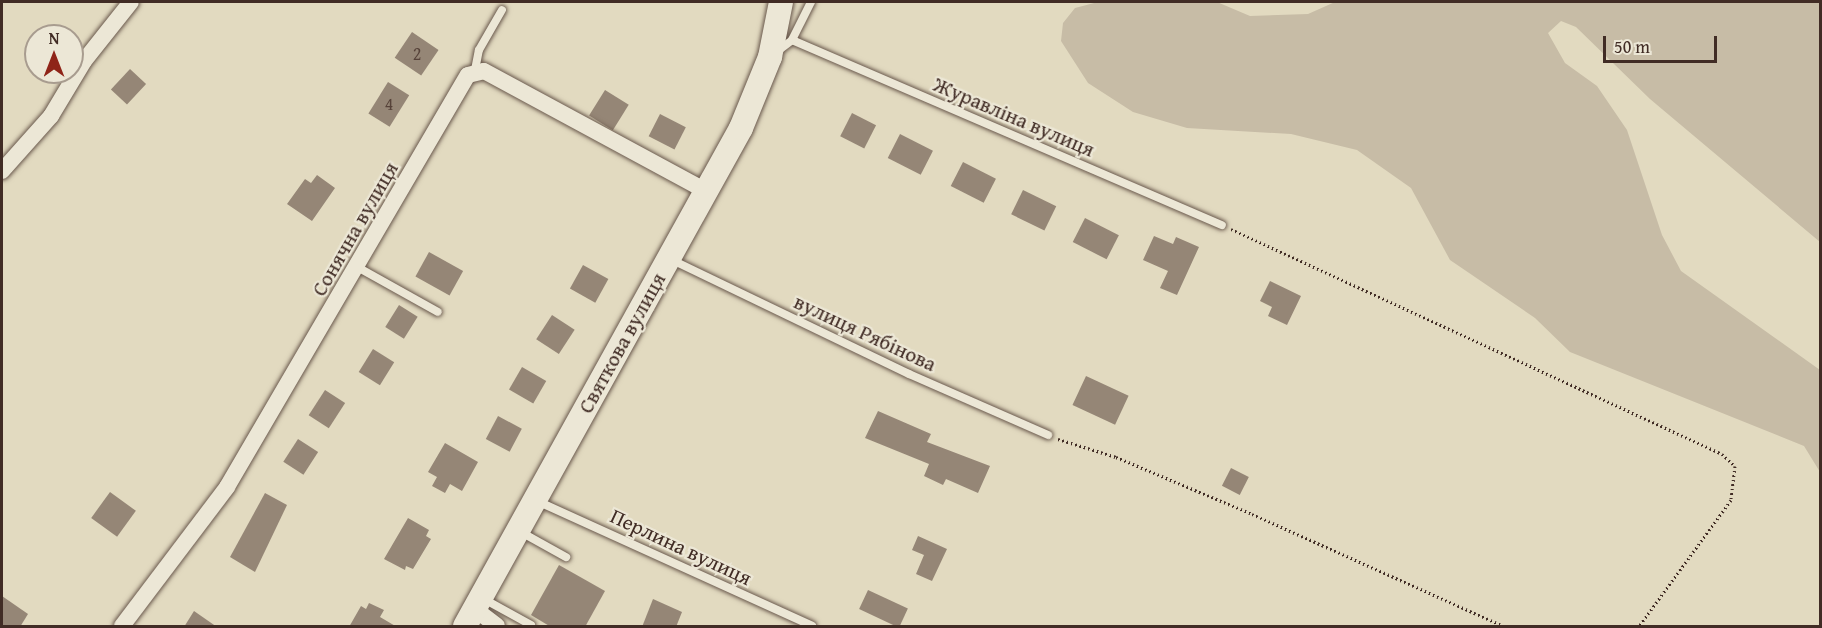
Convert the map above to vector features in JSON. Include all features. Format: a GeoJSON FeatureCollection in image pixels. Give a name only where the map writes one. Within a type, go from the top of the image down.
{"type":"FeatureCollection","features":[{"type":"Feature","properties":{"kind":"main road","name":"Святкова вулиця"},"geometry":{"type":"LineString","coordinates":[[474,612],[708,192],[770,57],[781,2]]}},
{"type":"Feature","properties":{"kind":"street"},"geometry":{"type":"LineString","coordinates":[[2,171],[51,116],[84,60],[131,2]]}},
{"type":"Feature","properties":{"kind":"street"},"geometry":{"type":"LineString","coordinates":[[475,70],[708,192]]}},
{"type":"Feature","properties":{"kind":"street","name":"Сонячна вулиця"},"geometry":{"type":"LineString","coordinates":[[122,627],[227,487],[359,268],[468,75],[475,70]]}},
{"type":"Feature","properties":{"kind":"street"},"geometry":{"type":"LineString","coordinates":[[474,612],[497,627]]}},
{"type":"Feature","properties":{"kind":"lane"},"geometry":{"type":"LineString","coordinates":[[770,57],[792,40],[811,2]]}},
{"type":"Feature","properties":{"kind":"lane"},"geometry":{"type":"LineString","coordinates":[[475,70],[479,50],[502,10]]}},
{"type":"Feature","properties":{"kind":"lane","name":"Журавліна вулиця"},"geometry":{"type":"LineString","coordinates":[[792,40],[1222,225]]}},
{"type":"Feature","properties":{"kind":"lane","name":"вулиця Рябінова"},"geometry":{"type":"LineString","coordinates":[[670,258],[909,374],[1048,435]]}},
{"type":"Feature","properties":{"kind":"lane"},"geometry":{"type":"LineString","coordinates":[[359,268],[438,312]]}},
{"type":"Feature","properties":{"kind":"lane","name":"Перлина вулиця"},"geometry":{"type":"LineString","coordinates":[[535,500],[812,627]]}},
{"type":"Feature","properties":{"kind":"lane"},"geometry":{"type":"LineString","coordinates":[[519,531],[566,557]]}},
{"type":"Feature","properties":{"kind":"lane"},"geometry":{"type":"LineString","coordinates":[[474,612],[531,625]]}},
{"type":"Feature","properties":{"kind":"path"},"geometry":{"type":"LineString","coordinates":[[1222,225],[1722,454],[1735,466],[1731,500],[1639,627]]}},
{"type":"Feature","properties":{"kind":"path"},"geometry":{"type":"LineString","coordinates":[[1048,435],[1116,457],[1503,627]]}},
{"type":"Feature","properties":{"kind":"shaded area"},"geometry":{"type":"Polygon","coordinates":[[[1098,2],[1217,2],[1250,16],[1308,14],[1335,2],[1820,2],[1820,242],[1650,99],[1576,27],[1561,21],[1548,33],[1565,63],[1597,86],[1627,130],[1662,235],[1681,271],[1820,370],[1820,472],[1804,446],[1570,352],[1535,318],[1450,260],[1411,188],[1357,150],[1291,134],[1187,128],[1133,112],[1088,83],[1061,41],[1063,23],[1075,8],[1098,2]]]}},
{"type":"Feature","properties":{"kind":"building"},"geometry":{"type":"Polygon","coordinates":[[[412,32],[439,50],[421,76],[395,58],[412,32]]]}},
{"type":"Feature","properties":{"kind":"building"},"geometry":{"type":"Polygon","coordinates":[[[130,69],[146,84],[127,104],[111,89],[130,69]]]}},
{"type":"Feature","properties":{"kind":"building"},"geometry":{"type":"Polygon","coordinates":[[[388,82],[409,95],[390,127],[368,113],[388,82]]]}},
{"type":"Feature","properties":{"kind":"building"},"geometry":{"type":"Polygon","coordinates":[[[605,90],[629,105],[613,130],[589,115],[605,90]]]}},
{"type":"Feature","properties":{"kind":"building"},"geometry":{"type":"Polygon","coordinates":[[[852,113],[876,125],[864,148],[840,136],[852,113]]]}},
{"type":"Feature","properties":{"kind":"building"},"geometry":{"type":"Polygon","coordinates":[[[660,114],[686,127],[674,149],[649,136],[660,114]]]}},
{"type":"Feature","properties":{"kind":"building"},"geometry":{"type":"Polygon","coordinates":[[[900,134],[933,151],[921,175],[888,158],[900,134]]]}},
{"type":"Feature","properties":{"kind":"building"},"geometry":{"type":"Polygon","coordinates":[[[963,162],[996,179],[984,203],[951,186],[963,162]]]}},
{"type":"Feature","properties":{"kind":"building"},"geometry":{"type":"Polygon","coordinates":[[[317,175],[335,188],[312,221],[287,204],[305,179],[311,183],[317,175]]]}},
{"type":"Feature","properties":{"kind":"building"},"geometry":{"type":"Polygon","coordinates":[[[1023,190],[1056,206],[1044,230],[1011,214],[1023,190]]]}},
{"type":"Feature","properties":{"kind":"building"},"geometry":{"type":"Polygon","coordinates":[[[1085,218],[1119,235],[1107,259],[1073,242],[1085,218]]]}},
{"type":"Feature","properties":{"kind":"building"},"geometry":{"type":"Polygon","coordinates":[[[1154,236],[1173,244],[1176,237],[1199,247],[1177,295],[1160,288],[1168,271],[1143,260],[1154,236]]]}},
{"type":"Feature","properties":{"kind":"building"},"geometry":{"type":"Polygon","coordinates":[[[429,252],[463,271],[450,295],[415,276],[429,252]]]}},
{"type":"Feature","properties":{"kind":"building"},"geometry":{"type":"Polygon","coordinates":[[[583,265],[608,279],[595,303],[570,289],[583,265]]]}},
{"type":"Feature","properties":{"kind":"building"},"geometry":{"type":"Polygon","coordinates":[[[1270,281],[1301,296],[1287,325],[1268,316],[1272,307],[1260,301],[1270,281]]]}},
{"type":"Feature","properties":{"kind":"building"},"geometry":{"type":"Polygon","coordinates":[[[399,305],[418,317],[404,339],[385,327],[399,305]]]}},
{"type":"Feature","properties":{"kind":"building"},"geometry":{"type":"Polygon","coordinates":[[[552,315],[575,330],[559,354],[536,339],[552,315]]]}},
{"type":"Feature","properties":{"kind":"building"},"geometry":{"type":"Polygon","coordinates":[[[373,349],[394,362],[380,385],[359,372],[373,349]]]}},
{"type":"Feature","properties":{"kind":"building"},"geometry":{"type":"Polygon","coordinates":[[[522,367],[546,381],[533,404],[509,390],[522,367]]]}},
{"type":"Feature","properties":{"kind":"building"},"geometry":{"type":"Polygon","coordinates":[[[1086,376],[1129,396],[1115,425],[1072,405],[1086,376]]]}},
{"type":"Feature","properties":{"kind":"building"},"geometry":{"type":"Polygon","coordinates":[[[325,390],[345,403],[329,428],[309,415],[325,390]]]}},
{"type":"Feature","properties":{"kind":"building"},"geometry":{"type":"Polygon","coordinates":[[[878,411],[931,434],[927,442],[990,466],[978,493],[946,479],[943,485],[924,476],[929,464],[865,438],[878,411]]]}},
{"type":"Feature","properties":{"kind":"building"},"geometry":{"type":"Polygon","coordinates":[[[498,416],[522,429],[510,452],[486,439],[498,416]]]}},
{"type":"Feature","properties":{"kind":"building"},"geometry":{"type":"Polygon","coordinates":[[[298,439],[318,452],[303,475],[283,462],[298,439]]]}},
{"type":"Feature","properties":{"kind":"building"},"geometry":{"type":"Polygon","coordinates":[[[445,443],[478,462],[462,491],[450,484],[445,493],[432,486],[437,477],[428,472],[445,443]]]}},
{"type":"Feature","properties":{"kind":"building"},"geometry":{"type":"Polygon","coordinates":[[[1231,468],[1249,477],[1240,495],[1222,486],[1231,468]]]}},
{"type":"Feature","properties":{"kind":"building"},"geometry":{"type":"Polygon","coordinates":[[[110,492],[136,511],[117,537],[91,518],[110,492]]]}},
{"type":"Feature","properties":{"kind":"building"},"geometry":{"type":"Polygon","coordinates":[[[265,493],[287,505],[255,572],[230,557],[265,493]]]}},
{"type":"Feature","properties":{"kind":"building"},"geometry":{"type":"Polygon","coordinates":[[[408,518],[429,530],[426,536],[431,539],[413,569],[406,566],[405,570],[384,559],[408,518]]]}},
{"type":"Feature","properties":{"kind":"building"},"geometry":{"type":"Polygon","coordinates":[[[918,536],[947,549],[932,581],[916,574],[924,555],[912,550],[918,536]]]}},
{"type":"Feature","properties":{"kind":"building"},"geometry":{"type":"Polygon","coordinates":[[[559,565],[605,591],[585,627],[551,627],[531,615],[559,565]]]}},
{"type":"Feature","properties":{"kind":"building"},"geometry":{"type":"Polygon","coordinates":[[[868,590],[908,609],[900,626],[859,609],[868,590]]]}},
{"type":"Feature","properties":{"kind":"building"},"geometry":{"type":"Polygon","coordinates":[[[2,596],[28,614],[20,627],[2,627],[2,596]]]}},
{"type":"Feature","properties":{"kind":"building"},"geometry":{"type":"Polygon","coordinates":[[[653,599],[682,612],[676,627],[642,627],[653,599]]]}},
{"type":"Feature","properties":{"kind":"building"},"geometry":{"type":"Polygon","coordinates":[[[369,603],[384,610],[380,617],[397,627],[349,627],[361,606],[366,609],[369,603]]]}},
{"type":"Feature","properties":{"kind":"building"},"geometry":{"type":"Polygon","coordinates":[[[194,611],[217,627],[184,627],[194,611]]]}}]}
